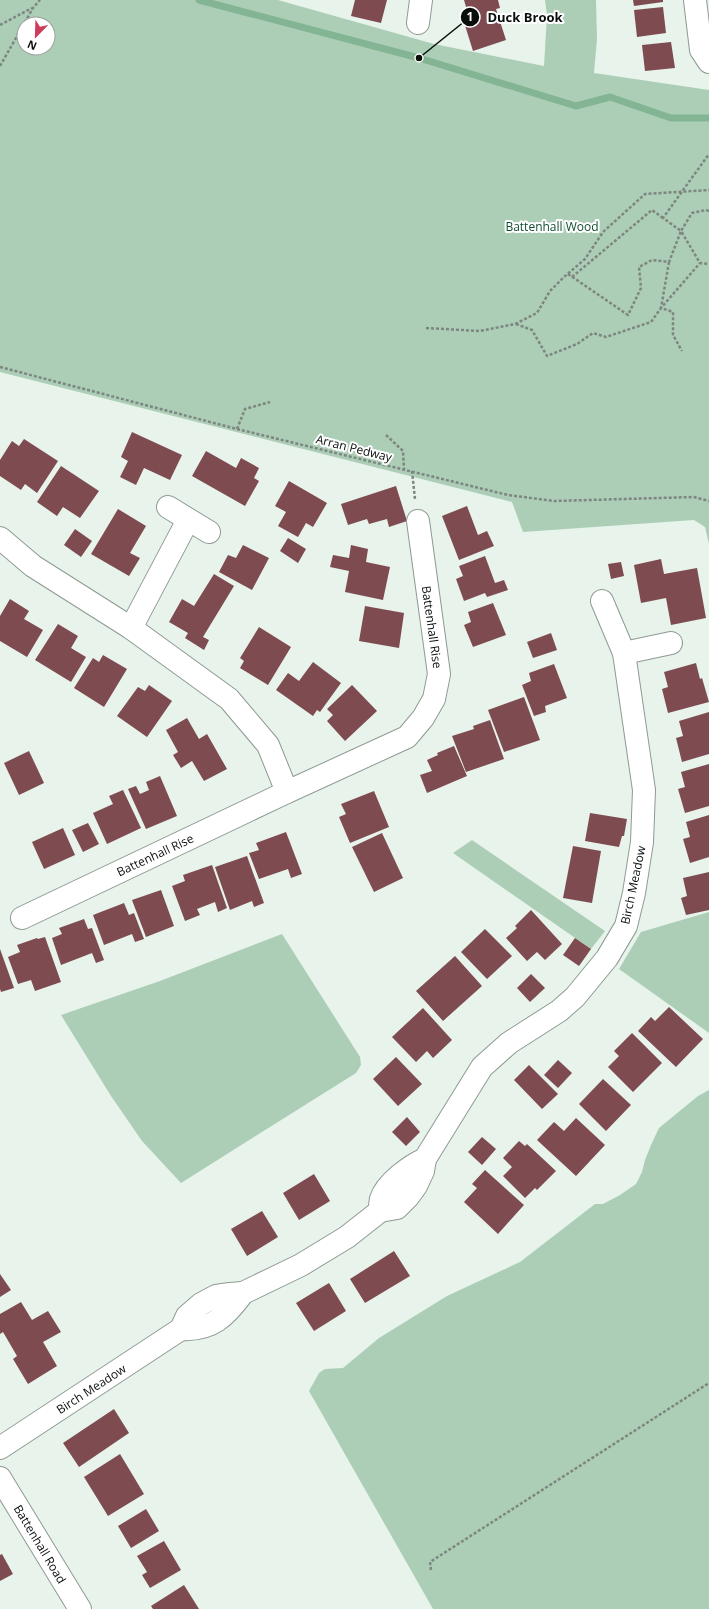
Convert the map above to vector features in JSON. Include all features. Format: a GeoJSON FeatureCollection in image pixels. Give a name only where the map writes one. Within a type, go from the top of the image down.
{"type":"FeatureCollection","features":[{"type":"Feature","properties":{"kind":"street"},"geometry":{"type":"LineString","coordinates":[[418,23],[421,0]]}},
{"type":"Feature","properties":{"kind":"street"},"geometry":{"type":"LineString","coordinates":[[694,0],[701,50],[709,62]]}},
{"type":"Feature","properties":{"kind":"street"},"geometry":{"type":"LineString","coordinates":[[168,507],[209,532]]}},
{"type":"Feature","properties":{"kind":"street"},"geometry":{"type":"LineString","coordinates":[[131,628],[188,520]]}},
{"type":"Feature","properties":{"kind":"street","name":"Battenhall Rise"},"geometry":{"type":"LineString","coordinates":[[22,918],[287,792],[407,738],[423,718],[434,699],[439,674],[418,521]]}},
{"type":"Feature","properties":{"kind":"street"},"geometry":{"type":"LineString","coordinates":[[0,538],[33,566],[131,628],[229,699],[268,745],[287,792]]}},
{"type":"Feature","properties":{"kind":"street","name":"Birch Meadow"},"geometry":{"type":"LineString","coordinates":[[0,1448],[181,1329],[187,1316],[201,1304],[216,1296],[243,1293],[301,1265],[347,1236],[380,1211],[382,1198],[391,1184],[413,1164],[425,1159],[482,1067],[509,1043],[559,1011],[576,997],[607,958],[626,926],[634,893],[642,842],[644,790],[624,654],[602,601]]}},
{"type":"Feature","properties":{"kind":"street"},"geometry":{"type":"LineString","coordinates":[[624,654],[671,642]]}},
{"type":"Feature","properties":{"kind":"street","name":"Battenhall Road"},"geometry":{"type":"LineString","coordinates":[[0,1478],[80,1609]]}},
{"type":"Feature","properties":{"kind":"path"},"geometry":{"type":"LineString","coordinates":[[0,66],[33,8],[40,0]]}},
{"type":"Feature","properties":{"kind":"path"},"geometry":{"type":"LineString","coordinates":[[0,25],[33,8]]}},
{"type":"Feature","properties":{"kind":"path"},"geometry":{"type":"LineString","coordinates":[[663,218],[709,154]]}},
{"type":"Feature","properties":{"kind":"path"},"geometry":{"type":"LineString","coordinates":[[426,328],[480,331],[515,324],[538,313],[550,291],[585,259],[603,232],[645,194],[709,190]]}},
{"type":"Feature","properties":{"kind":"path"},"geometry":{"type":"LineString","coordinates":[[572,277],[652,210],[681,231],[700,263]]}},
{"type":"Feature","properties":{"kind":"path"},"geometry":{"type":"LineString","coordinates":[[661,308],[668,262],[681,231],[692,213],[706,210],[709,211]]}},
{"type":"Feature","properties":{"kind":"path"},"geometry":{"type":"LineString","coordinates":[[568,274],[628,315],[641,288],[639,267],[652,260],[668,262]]}},
{"type":"Feature","properties":{"kind":"path"},"geometry":{"type":"LineString","coordinates":[[515,324],[532,330],[547,356],[577,344],[593,333],[606,337],[651,322],[661,308],[700,263]]}},
{"type":"Feature","properties":{"kind":"path"},"geometry":{"type":"LineString","coordinates":[[700,263],[709,264]]}},
{"type":"Feature","properties":{"kind":"path"},"geometry":{"type":"LineString","coordinates":[[661,308],[673,312],[673,335],[682,350]]}},
{"type":"Feature","properties":{"kind":"path","name":"Arran Pedway"},"geometry":{"type":"LineString","coordinates":[[0,367],[238,429],[508,495],[554,501],[694,497],[709,501]]}},
{"type":"Feature","properties":{"kind":"path"},"geometry":{"type":"LineString","coordinates":[[238,429],[245,409],[270,402]]}},
{"type":"Feature","properties":{"kind":"path"},"geometry":{"type":"LineString","coordinates":[[386,435],[403,451],[404,469]]}},
{"type":"Feature","properties":{"kind":"path"},"geometry":{"type":"LineString","coordinates":[[431,1570],[430,1562],[709,1383]]}},
{"type":"Feature","properties":{"kind":"green space","name":"Battenhall Wood"},"geometry":{"type":"Polygon","coordinates":[[[0,0],[278,0],[434,44],[544,66],[547,15],[545,0],[596,0],[597,39],[594,73],[709,90],[709,544],[705,527],[694,520],[523,532],[512,502],[0,372],[0,0]]]}},
{"type":"Feature","properties":{"kind":"green space"},"geometry":{"type":"Polygon","coordinates":[[[472,840],[605,931],[591,949],[453,853],[472,840]]]}},
{"type":"Feature","properties":{"kind":"green space"},"geometry":{"type":"Polygon","coordinates":[[[709,912],[709,1033],[619,969],[641,932],[709,912]]]}},
{"type":"Feature","properties":{"kind":"green space"},"geometry":{"type":"Polygon","coordinates":[[[282,934],[360,1057],[361,1065],[356,1073],[181,1183],[142,1141],[111,1096],[61,1015],[160,981],[282,934]]]}},
{"type":"Feature","properties":{"kind":"green space"},"geometry":{"type":"Polygon","coordinates":[[[709,1090],[709,1609],[433,1609],[309,1391],[319,1373],[325,1369],[343,1368],[379,1338],[447,1296],[520,1262],[595,1204],[603,1204],[636,1184],[659,1128],[698,1096],[709,1090]]]}},
{"type":"Feature","properties":{"kind":"building"},"geometry":{"type":"Polygon","coordinates":[[[355,0],[387,0],[381,23],[351,16],[355,0]]]}},
{"type":"Feature","properties":{"kind":"building"},"geometry":{"type":"Polygon","coordinates":[[[464,0],[498,0],[500,8],[496,9],[506,40],[473,51],[463,19],[469,17],[464,0]]]}},
{"type":"Feature","properties":{"kind":"building"},"geometry":{"type":"Polygon","coordinates":[[[633,0],[663,0],[663,2],[634,6],[633,0]]]}},
{"type":"Feature","properties":{"kind":"building"},"geometry":{"type":"Polygon","coordinates":[[[663,7],[666,33],[637,37],[634,10],[663,7]]]}},
{"type":"Feature","properties":{"kind":"building"},"geometry":{"type":"Polygon","coordinates":[[[671,42],[675,68],[645,71],[642,45],[671,42]]]}},
{"type":"Feature","properties":{"kind":"building"},"geometry":{"type":"Polygon","coordinates":[[[132,432],[182,455],[170,480],[144,468],[136,485],[120,477],[128,461],[121,457],[132,432]]]}},
{"type":"Feature","properties":{"kind":"building"},"geometry":{"type":"Polygon","coordinates":[[[24,439],[58,461],[37,493],[25,484],[21,490],[0,476],[0,460],[12,441],[19,446],[24,439]]]}},
{"type":"Feature","properties":{"kind":"building"},"geometry":{"type":"Polygon","coordinates":[[[206,451],[236,468],[241,458],[259,468],[254,478],[259,481],[245,506],[192,476],[206,451]]]}},
{"type":"Feature","properties":{"kind":"building"},"geometry":{"type":"Polygon","coordinates":[[[61,466],[99,491],[80,518],[63,507],[57,516],[37,502],[61,466]]]}},
{"type":"Feature","properties":{"kind":"building"},"geometry":{"type":"Polygon","coordinates":[[[289,481],[327,503],[313,527],[306,523],[298,537],[278,526],[286,512],[275,506],[289,481]]]}},
{"type":"Feature","properties":{"kind":"building"},"geometry":{"type":"Polygon","coordinates":[[[396,486],[407,521],[389,527],[387,519],[369,524],[367,519],[348,525],[341,504],[396,486]]]}},
{"type":"Feature","properties":{"kind":"building"},"geometry":{"type":"Polygon","coordinates":[[[467,506],[478,535],[487,531],[494,546],[459,560],[442,516],[467,506]]]}},
{"type":"Feature","properties":{"kind":"building"},"geometry":{"type":"Polygon","coordinates":[[[118,509],[146,526],[130,553],[140,558],[129,576],[91,554],[118,509]]]}},
{"type":"Feature","properties":{"kind":"building"},"geometry":{"type":"Polygon","coordinates":[[[75,529],[92,541],[81,557],[64,545],[75,529]]]}},
{"type":"Feature","properties":{"kind":"building"},"geometry":{"type":"Polygon","coordinates":[[[288,538],[306,549],[298,563],[280,551],[288,538]]]}},
{"type":"Feature","properties":{"kind":"building"},"geometry":{"type":"Polygon","coordinates":[[[243,545],[269,558],[252,590],[219,572],[228,555],[236,558],[243,545]]]}},
{"type":"Feature","properties":{"kind":"building"},"geometry":{"type":"Polygon","coordinates":[[[351,545],[368,549],[366,562],[390,567],[383,600],[345,592],[349,571],[330,567],[333,555],[349,558],[351,545]]]}},
{"type":"Feature","properties":{"kind":"building"},"geometry":{"type":"Polygon","coordinates":[[[485,556],[495,583],[504,580],[508,590],[487,597],[485,593],[464,601],[456,579],[463,576],[459,566],[485,556]]]}},
{"type":"Feature","properties":{"kind":"building"},"geometry":{"type":"Polygon","coordinates":[[[661,559],[664,574],[697,568],[706,618],[671,625],[666,598],[641,603],[634,565],[661,559]]]}},
{"type":"Feature","properties":{"kind":"building"},"geometry":{"type":"Polygon","coordinates":[[[621,562],[624,576],[611,579],[608,564],[621,562]]]}},
{"type":"Feature","properties":{"kind":"building"},"geometry":{"type":"Polygon","coordinates":[[[214,574],[234,586],[203,637],[209,640],[204,650],[185,638],[188,633],[169,622],[182,599],[194,606],[214,574]]]}},
{"type":"Feature","properties":{"kind":"building"},"geometry":{"type":"Polygon","coordinates":[[[10,599],[29,611],[24,619],[43,630],[27,657],[0,641],[0,616],[10,599]]]}},
{"type":"Feature","properties":{"kind":"building"},"geometry":{"type":"Polygon","coordinates":[[[493,603],[506,635],[473,647],[464,625],[471,622],[468,612],[493,603]]]}},
{"type":"Feature","properties":{"kind":"building"},"geometry":{"type":"Polygon","coordinates":[[[365,606],[404,613],[399,648],[359,641],[365,606]]]}},
{"type":"Feature","properties":{"kind":"building"},"geometry":{"type":"Polygon","coordinates":[[[58,624],[78,636],[71,648],[86,657],[71,682],[35,660],[58,624]]]}},
{"type":"Feature","properties":{"kind":"building"},"geometry":{"type":"Polygon","coordinates":[[[259,627],[291,647],[268,685],[240,668],[244,661],[240,658],[259,627]]]}},
{"type":"Feature","properties":{"kind":"building"},"geometry":{"type":"Polygon","coordinates":[[[551,633],[557,650],[533,658],[527,642],[551,633]]]}},
{"type":"Feature","properties":{"kind":"building"},"geometry":{"type":"Polygon","coordinates":[[[103,655],[127,669],[104,707],[74,688],[93,658],[99,662],[103,655]]]}},
{"type":"Feature","properties":{"kind":"building"},"geometry":{"type":"Polygon","coordinates":[[[313,662],[341,683],[320,712],[317,710],[313,716],[276,690],[288,673],[299,681],[313,662]]]}},
{"type":"Feature","properties":{"kind":"building"},"geometry":{"type":"Polygon","coordinates":[[[696,663],[700,679],[702,678],[709,702],[668,713],[662,689],[668,687],[664,672],[696,663]]]}},
{"type":"Feature","properties":{"kind":"building"},"geometry":{"type":"Polygon","coordinates":[[[554,664],[567,698],[545,706],[546,712],[534,716],[522,685],[531,681],[529,673],[554,664]]]}},
{"type":"Feature","properties":{"kind":"building"},"geometry":{"type":"Polygon","coordinates":[[[149,685],[172,701],[147,737],[117,716],[138,687],[145,691],[149,685]]]}},
{"type":"Feature","properties":{"kind":"building"},"geometry":{"type":"Polygon","coordinates":[[[352,685],[377,711],[345,741],[327,721],[333,715],[327,709],[352,685]]]}},
{"type":"Feature","properties":{"kind":"building"},"geometry":{"type":"Polygon","coordinates":[[[524,697],[540,740],[504,752],[488,710],[524,697]]]}},
{"type":"Feature","properties":{"kind":"building"},"geometry":{"type":"Polygon","coordinates":[[[709,712],[709,754],[682,762],[676,738],[683,736],[679,721],[709,712]]]}},
{"type":"Feature","properties":{"kind":"building"},"geometry":{"type":"Polygon","coordinates":[[[187,718],[199,739],[207,734],[227,769],[204,781],[192,761],[181,768],[173,755],[178,752],[166,730],[187,718]]]}},
{"type":"Feature","properties":{"kind":"building"},"geometry":{"type":"Polygon","coordinates":[[[490,720],[504,759],[466,772],[452,736],[474,729],[473,726],[490,720]]]}},
{"type":"Feature","properties":{"kind":"building"},"geometry":{"type":"Polygon","coordinates":[[[454,746],[467,776],[427,793],[420,775],[432,771],[427,760],[438,755],[437,753],[454,746]]]}},
{"type":"Feature","properties":{"kind":"building"},"geometry":{"type":"Polygon","coordinates":[[[29,751],[44,783],[19,795],[4,763],[29,751]]]}},
{"type":"Feature","properties":{"kind":"building"},"geometry":{"type":"Polygon","coordinates":[[[709,764],[709,806],[685,813],[678,789],[685,787],[681,772],[709,764]]]}},
{"type":"Feature","properties":{"kind":"building"},"geometry":{"type":"Polygon","coordinates":[[[160,776],[177,816],[146,829],[128,789],[136,786],[140,794],[149,790],[146,782],[160,776]]]}},
{"type":"Feature","properties":{"kind":"building"},"geometry":{"type":"Polygon","coordinates":[[[123,790],[141,828],[107,844],[93,813],[113,804],[109,796],[123,790]]]}},
{"type":"Feature","properties":{"kind":"building"},"geometry":{"type":"Polygon","coordinates":[[[374,791],[389,827],[350,843],[339,817],[346,814],[341,804],[374,791]]]}},
{"type":"Feature","properties":{"kind":"building"},"geometry":{"type":"Polygon","coordinates":[[[590,813],[627,819],[624,836],[622,836],[619,847],[585,841],[590,813]]]}},
{"type":"Feature","properties":{"kind":"building"},"geometry":{"type":"Polygon","coordinates":[[[709,815],[709,857],[690,863],[683,839],[690,837],[686,822],[709,815]]]}},
{"type":"Feature","properties":{"kind":"building"},"geometry":{"type":"Polygon","coordinates":[[[88,823],[99,844],[83,852],[72,830],[88,823]]]}},
{"type":"Feature","properties":{"kind":"building"},"geometry":{"type":"Polygon","coordinates":[[[63,828],[75,855],[44,869],[32,842],[63,828]]]}},
{"type":"Feature","properties":{"kind":"building"},"geometry":{"type":"Polygon","coordinates":[[[286,832],[302,874],[291,878],[288,869],[259,879],[249,853],[259,850],[256,843],[286,832]]]}},
{"type":"Feature","properties":{"kind":"building"},"geometry":{"type":"Polygon","coordinates":[[[382,833],[403,878],[374,892],[352,847],[382,833]]]}},
{"type":"Feature","properties":{"kind":"building"},"geometry":{"type":"Polygon","coordinates":[[[573,846],[601,851],[592,903],[563,898],[573,846]]]}},
{"type":"Feature","properties":{"kind":"building"},"geometry":{"type":"Polygon","coordinates":[[[247,856],[264,903],[254,907],[252,901],[230,910],[215,867],[247,856]]]}},
{"type":"Feature","properties":{"kind":"building"},"geometry":{"type":"Polygon","coordinates":[[[212,865],[227,908],[218,912],[215,902],[197,909],[200,915],[185,921],[172,886],[185,881],[183,875],[212,865]]]}},
{"type":"Feature","properties":{"kind":"building"},"geometry":{"type":"Polygon","coordinates":[[[709,872],[709,910],[686,915],[681,898],[687,896],[683,878],[709,872]]]}},
{"type":"Feature","properties":{"kind":"building"},"geometry":{"type":"Polygon","coordinates":[[[161,890],[174,926],[146,937],[132,900],[161,890]]]}},
{"type":"Feature","properties":{"kind":"building"},"geometry":{"type":"Polygon","coordinates":[[[124,903],[129,915],[134,913],[144,939],[135,942],[132,934],[104,945],[93,915],[124,903]]]}},
{"type":"Feature","properties":{"kind":"building"},"geometry":{"type":"Polygon","coordinates":[[[531,910],[562,944],[545,960],[537,952],[527,961],[506,938],[517,928],[515,926],[531,910]]]}},
{"type":"Feature","properties":{"kind":"building"},"geometry":{"type":"Polygon","coordinates":[[[84,919],[88,929],[92,928],[104,960],[96,963],[92,953],[61,965],[52,938],[62,934],[59,928],[84,919]]]}},
{"type":"Feature","properties":{"kind":"building"},"geometry":{"type":"Polygon","coordinates":[[[485,929],[512,956],[487,979],[461,952],[485,929]]]}},
{"type":"Feature","properties":{"kind":"building"},"geometry":{"type":"Polygon","coordinates":[[[45,937],[61,982],[35,991],[31,980],[18,984],[8,957],[20,952],[17,945],[37,938],[45,937]]]}},
{"type":"Feature","properties":{"kind":"building"},"geometry":{"type":"Polygon","coordinates":[[[575,938],[591,949],[579,966],[563,955],[575,938]]]}},
{"type":"Feature","properties":{"kind":"building"},"geometry":{"type":"Polygon","coordinates":[[[0,949],[14,988],[1,992],[0,989],[0,949]]]}},
{"type":"Feature","properties":{"kind":"building"},"geometry":{"type":"Polygon","coordinates":[[[455,956],[482,986],[443,1021],[416,991],[455,956]]]}},
{"type":"Feature","properties":{"kind":"building"},"geometry":{"type":"Polygon","coordinates":[[[531,974],[545,988],[530,1002],[517,988],[531,974]]]}},
{"type":"Feature","properties":{"kind":"building"},"geometry":{"type":"Polygon","coordinates":[[[669,1007],[703,1039],[676,1067],[638,1031],[651,1017],[655,1021],[669,1007]]]}},
{"type":"Feature","properties":{"kind":"building"},"geometry":{"type":"Polygon","coordinates":[[[423,1008],[452,1040],[433,1058],[427,1051],[416,1062],[392,1037],[423,1008]]]}},
{"type":"Feature","properties":{"kind":"building"},"geometry":{"type":"Polygon","coordinates":[[[632,1033],[662,1063],[633,1092],[608,1067],[619,1056],[614,1051],[632,1033]]]}},
{"type":"Feature","properties":{"kind":"building"},"geometry":{"type":"Polygon","coordinates":[[[396,1057],[422,1084],[398,1106],[373,1079],[396,1057]]]}},
{"type":"Feature","properties":{"kind":"building"},"geometry":{"type":"Polygon","coordinates":[[[558,1060],[572,1073],[558,1088],[544,1075],[558,1060]]]}},
{"type":"Feature","properties":{"kind":"building"},"geometry":{"type":"Polygon","coordinates":[[[529,1065],[558,1094],[542,1109],[514,1080],[529,1065]]]}},
{"type":"Feature","properties":{"kind":"building"},"geometry":{"type":"Polygon","coordinates":[[[603,1079],[631,1105],[606,1131],[579,1104],[603,1079]]]}},
{"type":"Feature","properties":{"kind":"building"},"geometry":{"type":"Polygon","coordinates":[[[407,1117],[420,1132],[406,1146],[392,1132],[407,1117]]]}},
{"type":"Feature","properties":{"kind":"building"},"geometry":{"type":"Polygon","coordinates":[[[576,1118],[605,1145],[576,1176],[537,1140],[554,1122],[564,1131],[576,1118]]]}},
{"type":"Feature","properties":{"kind":"building"},"geometry":{"type":"Polygon","coordinates":[[[482,1137],[496,1149],[482,1165],[468,1152],[482,1137]]]}},
{"type":"Feature","properties":{"kind":"building"},"geometry":{"type":"Polygon","coordinates":[[[519,1141],[525,1146],[527,1144],[556,1171],[537,1190],[535,1188],[525,1198],[503,1176],[512,1167],[503,1158],[519,1141]]]}},
{"type":"Feature","properties":{"kind":"building"},"geometry":{"type":"Polygon","coordinates":[[[485,1170],[524,1205],[498,1234],[464,1202],[477,1188],[472,1184],[485,1170]]]}},
{"type":"Feature","properties":{"kind":"building"},"geometry":{"type":"Polygon","coordinates":[[[314,1174],[330,1201],[299,1220],[283,1193],[314,1174]]]}},
{"type":"Feature","properties":{"kind":"building"},"geometry":{"type":"Polygon","coordinates":[[[262,1211],[278,1237],[247,1256],[231,1229],[262,1211]]]}},
{"type":"Feature","properties":{"kind":"building"},"geometry":{"type":"Polygon","coordinates":[[[394,1251],[410,1276],[365,1303],[350,1279],[394,1251]]]}},
{"type":"Feature","properties":{"kind":"building"},"geometry":{"type":"Polygon","coordinates":[[[0,1274],[11,1290],[0,1297],[0,1274]]]}},
{"type":"Feature","properties":{"kind":"building"},"geometry":{"type":"Polygon","coordinates":[[[329,1283],[346,1311],[314,1331],[296,1303],[329,1283]]]}},
{"type":"Feature","properties":{"kind":"building"},"geometry":{"type":"Polygon","coordinates":[[[21,1302],[32,1320],[48,1311],[61,1332],[43,1342],[57,1366],[28,1384],[13,1359],[17,1356],[3,1332],[0,1334],[0,1314],[21,1302]]]}},
{"type":"Feature","properties":{"kind":"building"},"geometry":{"type":"Polygon","coordinates":[[[114,1409],[129,1433],[79,1467],[63,1443],[114,1409]]]}},
{"type":"Feature","properties":{"kind":"building"},"geometry":{"type":"Polygon","coordinates":[[[120,1454],[144,1494],[108,1516],[84,1477],[120,1454]]]}},
{"type":"Feature","properties":{"kind":"building"},"geometry":{"type":"Polygon","coordinates":[[[146,1509],[159,1531],[131,1548],[118,1526],[146,1509]]]}},
{"type":"Feature","properties":{"kind":"building"},"geometry":{"type":"Polygon","coordinates":[[[164,1541],[181,1570],[150,1588],[142,1575],[147,1572],[137,1556],[164,1541]]]}},
{"type":"Feature","properties":{"kind":"building"},"geometry":{"type":"Polygon","coordinates":[[[2,1554],[13,1574],[0,1581],[0,1555],[2,1554]]]}},
{"type":"Feature","properties":{"kind":"building"},"geometry":{"type":"Polygon","coordinates":[[[184,1585],[199,1609],[153,1609],[151,1606],[184,1585]]]}},
{"type":"Feature","properties":{"kind":"waterway"},"geometry":{"type":"LineString","coordinates":[[199,0],[419,58],[576,106],[610,97],[671,118],[709,118]]}},
{"type":"Feature","properties":{"kind":"place","name":"Duck Brook"},"geometry":{"type":"Point","coordinates":[419,58]}}]}
